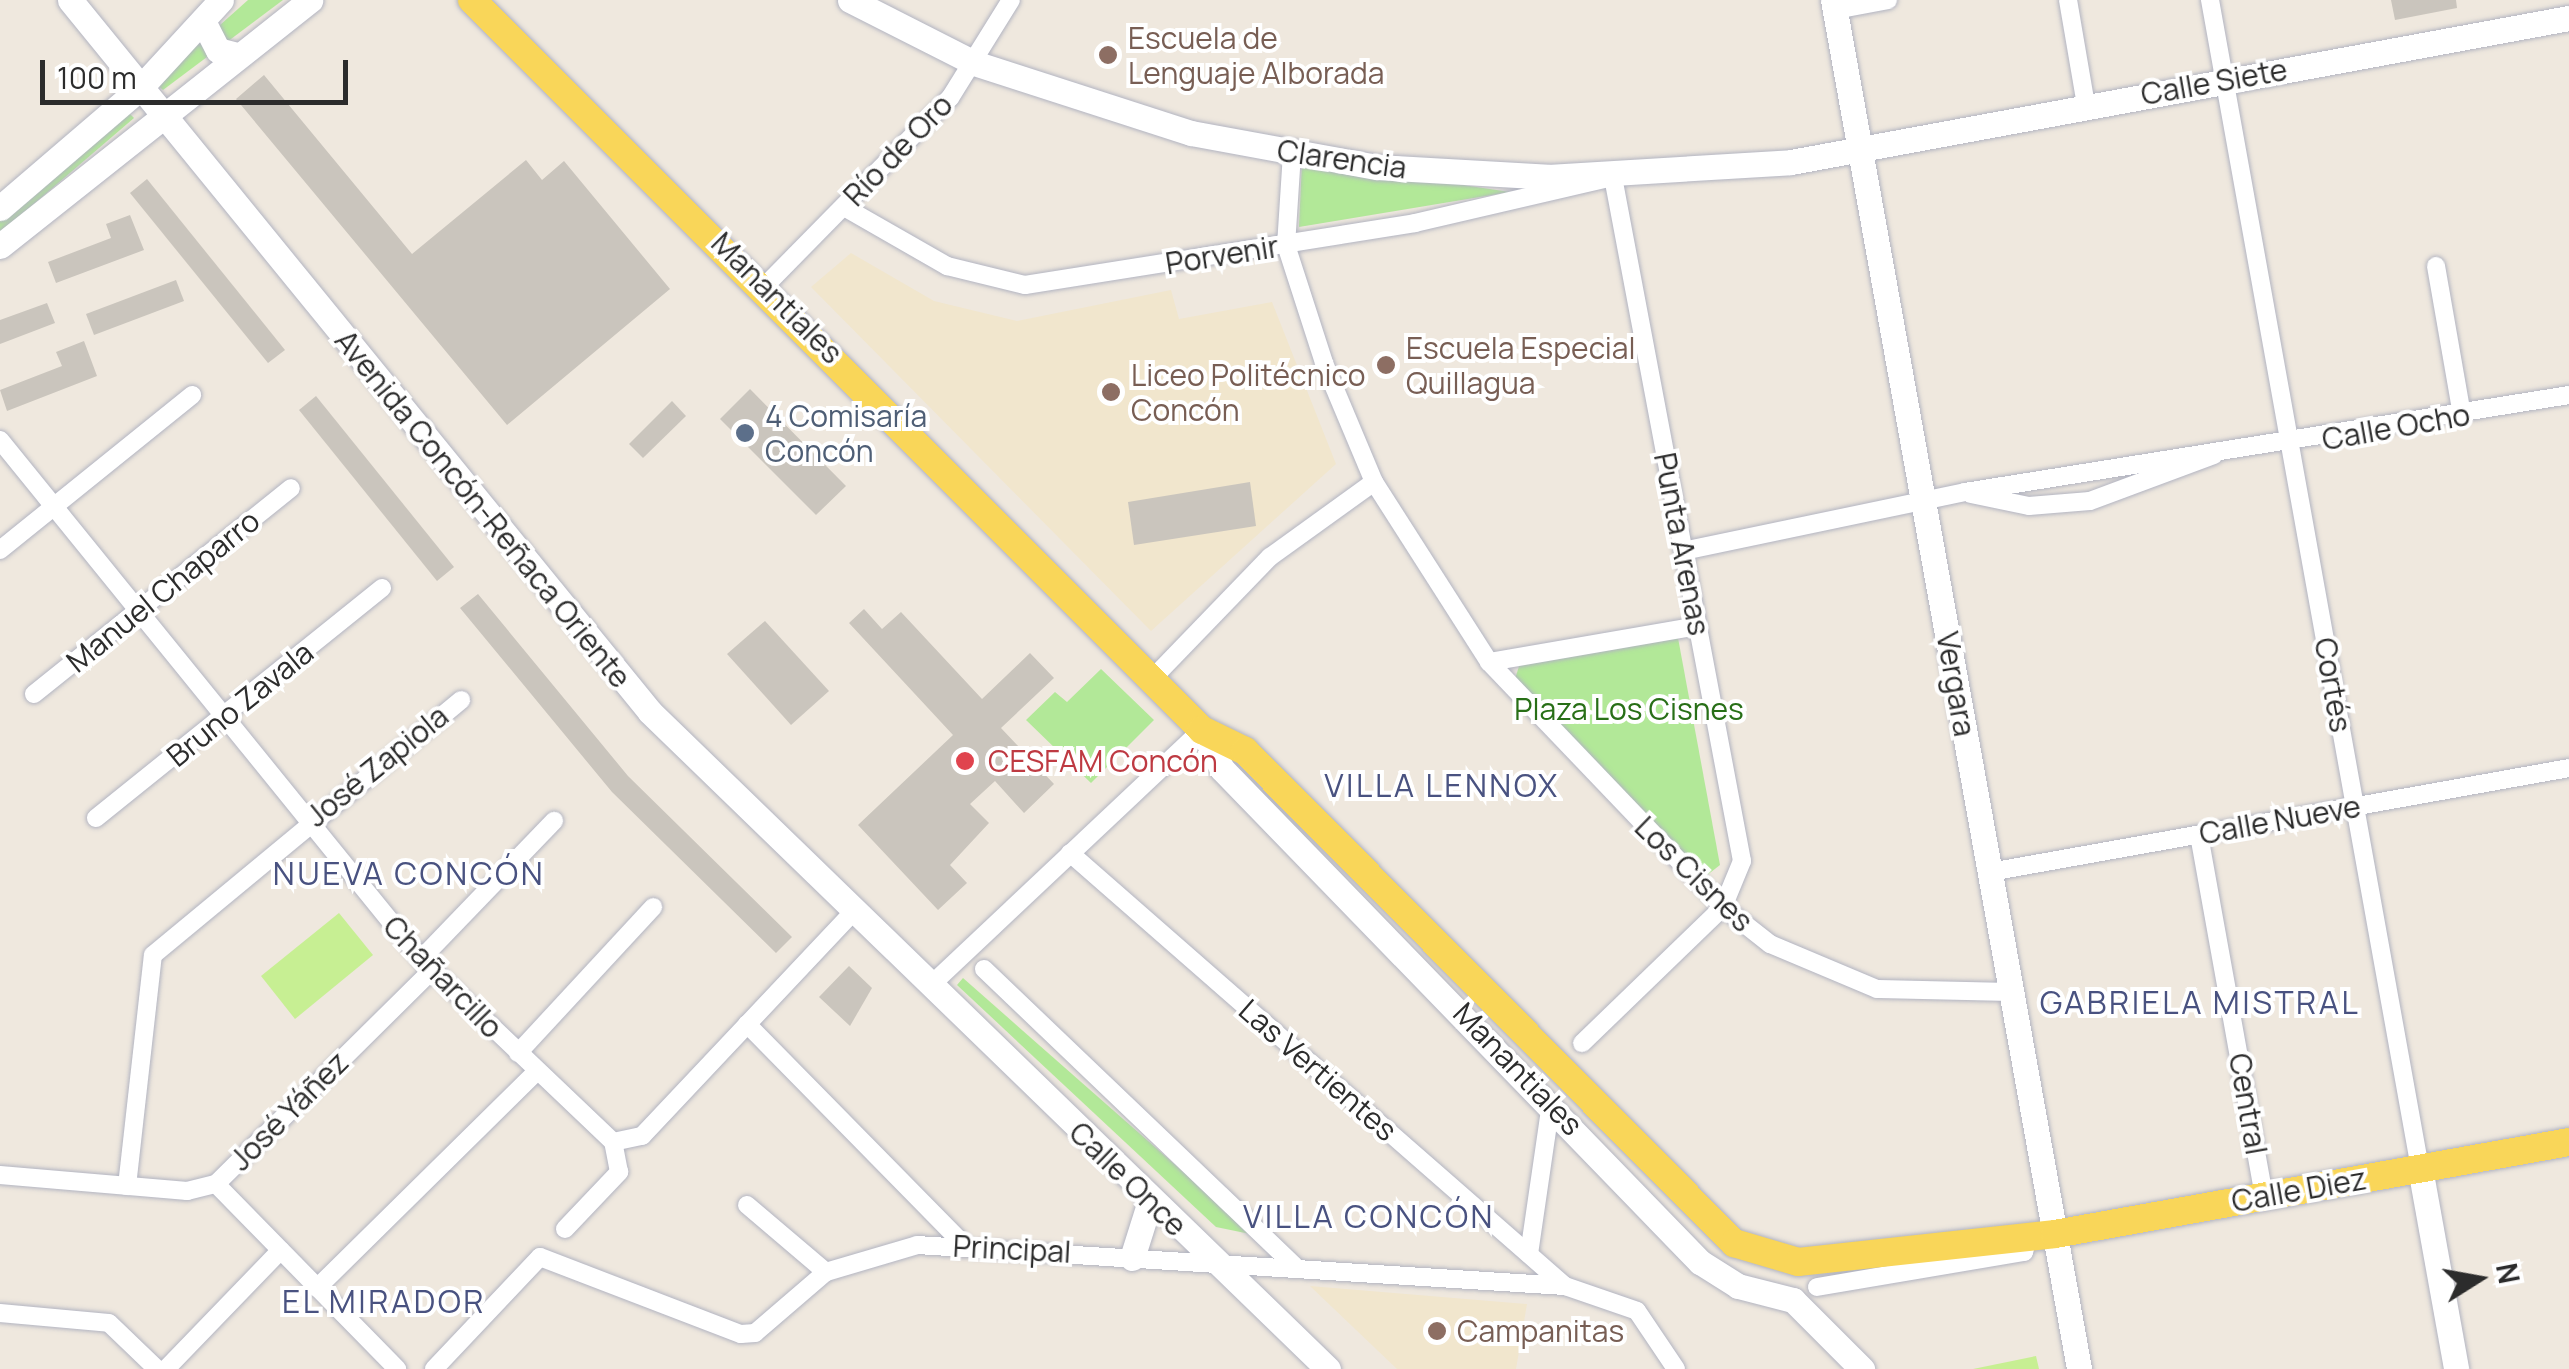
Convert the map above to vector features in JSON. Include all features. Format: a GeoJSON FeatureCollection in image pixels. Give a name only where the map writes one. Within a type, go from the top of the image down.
{"type":"FeatureCollection","features":[{"type":"Feature","properties":{"kind":"main road","name":"Manantiales"},"geometry":{"type":"LineString","coordinates":[[472,0],[766,286],[1202,730],[1245,751],[1718,1231]]}},
{"type":"Feature","properties":{"kind":"main road","name":"Calle Diez"},"geometry":{"type":"LineString","coordinates":[[1718,1231],[1750,1252],[1798,1262],[2042,1234],[2569,1142]]}},
{"type":"Feature","properties":{"kind":"street","name":"Avenida Concón-Reñaca Oriente"},"geometry":{"type":"LineString","coordinates":[[70,0],[650,712],[930,986]]}},
{"type":"Feature","properties":{"kind":"street"},"geometry":{"type":"LineString","coordinates":[[0,208],[141,87],[221,0]]}},
{"type":"Feature","properties":{"kind":"street"},"geometry":{"type":"LineString","coordinates":[[0,246],[160,113],[310,0]]}},
{"type":"Feature","properties":{"kind":"street","name":"Clarencia"},"geometry":{"type":"LineString","coordinates":[[850,0],[974,62],[1128,116],[1292,153],[1429,172],[1613,177],[1860,148]]}},
{"type":"Feature","properties":{"kind":"street","name":"Río de Oro"},"geometry":{"type":"LineString","coordinates":[[766,286],[844,207],[974,62],[1011,0]]}},
{"type":"Feature","properties":{"kind":"street"},"geometry":{"type":"LineString","coordinates":[[1834,5],[1888,0]]}},
{"type":"Feature","properties":{"kind":"street"},"geometry":{"type":"LineString","coordinates":[[2068,0],[2086,105]]}},
{"type":"Feature","properties":{"kind":"street","name":"Cortés"},"geometry":{"type":"LineString","coordinates":[[2210,0],[2456,1369]]}},
{"type":"Feature","properties":{"kind":"street","name":"Vergara"},"geometry":{"type":"LineString","coordinates":[[1834,5],[2012,992],[2042,1234],[2080,1369]]}},
{"type":"Feature","properties":{"kind":"street","name":"Calle Siete"},"geometry":{"type":"LineString","coordinates":[[1860,148],[2569,18]]}},
{"type":"Feature","properties":{"kind":"street"},"geometry":{"type":"LineString","coordinates":[[204,21],[213,44],[238,55]]}},
{"type":"Feature","properties":{"kind":"street","name":"Los Cisnes"},"geometry":{"type":"LineString","coordinates":[[1292,153],[1286,245],[1374,482],[1489,662],[1723,907],[1770,944],[1850,982],[1934,996],[2012,992]]}},
{"type":"Feature","properties":{"kind":"street","name":"Porvenir"},"geometry":{"type":"LineString","coordinates":[[844,207],[947,266],[1025,285],[1286,245],[1613,177]]}},
{"type":"Feature","properties":{"kind":"street","name":"Punta Arenas"},"geometry":{"type":"LineString","coordinates":[[1613,177],[1742,861],[1723,907]]}},
{"type":"Feature","properties":{"kind":"street"},"geometry":{"type":"LineString","coordinates":[[2436,266],[2462,415]]}},
{"type":"Feature","properties":{"kind":"street"},"geometry":{"type":"LineString","coordinates":[[0,550],[192,395]]}},
{"type":"Feature","properties":{"kind":"street","name":"Calle Ocho"},"geometry":{"type":"LineString","coordinates":[[1683,551],[1924,505],[1965,492],[2223,450],[2290,446],[2569,396]]}},
{"type":"Feature","properties":{"kind":"street","name":"Chañarcillo"},"geometry":{"type":"LineString","coordinates":[[0,440],[304,824],[426,964],[613,1142]]}},
{"type":"Feature","properties":{"kind":"street","name":"Calle Ocho"},"geometry":{"type":"LineString","coordinates":[[1965,492],[2029,506],[2080,502],[2158,482],[2223,450]]}},
{"type":"Feature","properties":{"kind":"street"},"geometry":{"type":"LineString","coordinates":[[1152,678],[1270,557],[1374,482]]}},
{"type":"Feature","properties":{"kind":"street","name":"Manuel Chaparro"},"geometry":{"type":"LineString","coordinates":[[34,694],[291,488]]}},
{"type":"Feature","properties":{"kind":"street","name":"Bruno Zavala"},"geometry":{"type":"LineString","coordinates":[[96,818],[382,588]]}},
{"type":"Feature","properties":{"kind":"street"},"geometry":{"type":"LineString","coordinates":[[1489,662],[1697,626]]}},
{"type":"Feature","properties":{"kind":"street","name":"José Zapiola"},"geometry":{"type":"LineString","coordinates":[[127,1186],[148,965],[304,824],[461,700]]}},
{"type":"Feature","properties":{"kind":"street"},"geometry":{"type":"LineString","coordinates":[[930,986],[1202,730]]}},
{"type":"Feature","properties":{"kind":"street","name":"Manantiales"},"geometry":{"type":"LineString","coordinates":[[1202,730],[1222,768],[1551,1102],[1700,1262],[1738,1286],[1793,1300],[1862,1369]]}},
{"type":"Feature","properties":{"kind":"street","name":"Calle Nueve"},"geometry":{"type":"LineString","coordinates":[[1990,872],[2569,768]]}},
{"type":"Feature","properties":{"kind":"street","name":"José Yáñez"},"geometry":{"type":"LineString","coordinates":[[0,1175],[127,1186],[216,1184],[426,964],[554,821]]}},
{"type":"Feature","properties":{"kind":"street","name":"Central"},"geometry":{"type":"LineString","coordinates":[[2200,834],[2264,1196]]}},
{"type":"Feature","properties":{"kind":"street","name":"Las Vertientes"},"geometry":{"type":"LineString","coordinates":[[1070,854],[1565,1286]]}},
{"type":"Feature","properties":{"kind":"street"},"geometry":{"type":"LineString","coordinates":[[1582,1042],[1723,907]]}},
{"type":"Feature","properties":{"kind":"street"},"geometry":{"type":"LineString","coordinates":[[518,1054],[653,908]]}},
{"type":"Feature","properties":{"kind":"street"},"geometry":{"type":"LineString","coordinates":[[566,1229],[619,1172],[613,1142],[642,1136],[854,911]]}},
{"type":"Feature","properties":{"kind":"street"},"geometry":{"type":"LineString","coordinates":[[984,970],[1294,1264]]}},
{"type":"Feature","properties":{"kind":"street","name":"Calle Once"},"geometry":{"type":"LineString","coordinates":[[930,986],[1328,1369]]}},
{"type":"Feature","properties":{"kind":"street"},"geometry":{"type":"LineString","coordinates":[[747,1024],[964,1245]]}},
{"type":"Feature","properties":{"kind":"street"},"geometry":{"type":"LineString","coordinates":[[318,1288],[537,1071]]}},
{"type":"Feature","properties":{"kind":"street"},"geometry":{"type":"LineString","coordinates":[[1529,1254],[1551,1102]]}},
{"type":"Feature","properties":{"kind":"street"},"geometry":{"type":"LineString","coordinates":[[216,1184],[397,1369]]}},
{"type":"Feature","properties":{"kind":"street"},"geometry":{"type":"LineString","coordinates":[[1132,1258],[1150,1201]]}},
{"type":"Feature","properties":{"kind":"street"},"geometry":{"type":"LineString","coordinates":[[747,1205],[826,1272]]}},
{"type":"Feature","properties":{"kind":"street","name":"Calle Diez"},"geometry":{"type":"LineString","coordinates":[[1817,1287],[2024,1252],[2042,1234]]}},
{"type":"Feature","properties":{"kind":"street","name":"Principal"},"geometry":{"type":"LineString","coordinates":[[434,1369],[540,1257],[755,1333],[826,1272],[883,1250],[964,1245],[1227,1270],[1294,1264],[1565,1286],[1637,1311],[1676,1369]]}},
{"type":"Feature","properties":{"kind":"street"},"geometry":{"type":"LineString","coordinates":[[166,1369],[280,1250]]}},
{"type":"Feature","properties":{"kind":"street"},"geometry":{"type":"LineString","coordinates":[[0,1313],[110,1323],[157,1369]]}},
{"type":"Feature","properties":{"kind":"shaded area","name":"Liceo Politécnico Concón"},"geometry":{"type":"Polygon","coordinates":[[[851,253],[934,301],[1017,321],[1171,290],[1179,319],[1272,302],[1336,464],[1151,631],[811,287],[851,253]]]}},
{"type":"Feature","properties":{"kind":"shaded area","name":"Campanitas"},"geometry":{"type":"Polygon","coordinates":[[[1310,1286],[1527,1304],[1516,1369],[1397,1369],[1310,1286]]]}},
{"type":"Feature","properties":{"kind":"green space"},"geometry":{"type":"Polygon","coordinates":[[[248,0],[283,0],[163,90],[155,83],[248,0]]]}},
{"type":"Feature","properties":{"kind":"green space"},"geometry":{"type":"Polygon","coordinates":[[[127,111],[134,118],[0,233],[0,220],[127,111]]]}},
{"type":"Feature","properties":{"kind":"green space"},"geometry":{"type":"Polygon","coordinates":[[[1302,161],[1510,192],[1299,227],[1302,161]]]}},
{"type":"Feature","properties":{"kind":"green space","name":"Plaza Los Cisnes"},"geometry":{"type":"Polygon","coordinates":[[[1678,638],[1720,865],[1702,879],[1514,682],[1520,663],[1678,638]]]}},
{"type":"Feature","properties":{"kind":"green space"},"geometry":{"type":"Polygon","coordinates":[[[1101,669],[1154,720],[1091,783],[1026,720],[1055,692],[1067,702],[1101,669]]]}},
{"type":"Feature","properties":{"kind":"green space"},"geometry":{"type":"Polygon","coordinates":[[[339,913],[373,955],[295,1019],[261,976],[339,913]]]}},
{"type":"Feature","properties":{"kind":"green space"},"geometry":{"type":"Polygon","coordinates":[[[963,978],[1255,1235],[1216,1227],[957,985],[963,978]]]}},
{"type":"Feature","properties":{"kind":"green space"},"geometry":{"type":"Polygon","coordinates":[[[2036,1356],[2039,1369],[1973,1369],[2036,1356]]]}},
{"type":"Feature","properties":{"kind":"building"},"geometry":{"type":"Polygon","coordinates":[[[2391,0],[2456,0],[2457,8],[2395,20],[2391,0]]]}},
{"type":"Feature","properties":{"kind":"building"},"geometry":{"type":"Polygon","coordinates":[[[264,75],[412,254],[526,160],[542,180],[564,161],[670,289],[507,425],[236,99],[264,75]]]}},
{"type":"Feature","properties":{"kind":"building"},"geometry":{"type":"Polygon","coordinates":[[[147,179],[285,350],[268,363],[130,193],[147,179]]]}},
{"type":"Feature","properties":{"kind":"building"},"geometry":{"type":"Polygon","coordinates":[[[130,215],[144,250],[56,283],[48,262],[111,238],[106,224],[130,215]]]}},
{"type":"Feature","properties":{"kind":"building"},"geometry":{"type":"Polygon","coordinates":[[[176,280],[184,301],[94,335],[86,314],[176,280]]]}},
{"type":"Feature","properties":{"kind":"building"},"geometry":{"type":"Polygon","coordinates":[[[47,303],[55,323],[0,344],[0,320],[47,303]]]}},
{"type":"Feature","properties":{"kind":"building"},"geometry":{"type":"Polygon","coordinates":[[[84,341],[97,376],[7,411],[0,390],[62,366],[56,352],[84,341]]]}},
{"type":"Feature","properties":{"kind":"building"},"geometry":{"type":"Polygon","coordinates":[[[750,389],[846,486],[816,515],[720,419],[750,389]]]}},
{"type":"Feature","properties":{"kind":"building"},"geometry":{"type":"Polygon","coordinates":[[[316,396],[454,567],[437,581],[299,410],[316,396]]]}},
{"type":"Feature","properties":{"kind":"building"},"geometry":{"type":"Polygon","coordinates":[[[672,401],[686,416],[643,458],[629,444],[672,401]]]}},
{"type":"Feature","properties":{"kind":"building"},"geometry":{"type":"Polygon","coordinates":[[[1250,482],[1256,526],[1134,545],[1128,502],[1250,482]]]}},
{"type":"Feature","properties":{"kind":"building"},"geometry":{"type":"Polygon","coordinates":[[[478,594],[628,776],[792,937],[776,953],[612,792],[460,608],[478,594]]]}},
{"type":"Feature","properties":{"kind":"building"},"geometry":{"type":"Polygon","coordinates":[[[864,609],[882,629],[901,612],[982,699],[1030,653],[1054,678],[1001,728],[1054,784],[1024,813],[995,781],[970,804],[989,823],[950,865],[967,883],[938,910],[858,825],[953,735],[849,623],[864,609]]]}},
{"type":"Feature","properties":{"kind":"building"},"geometry":{"type":"Polygon","coordinates":[[[765,621],[829,691],[791,725],[727,654],[765,621]]]}},
{"type":"Feature","properties":{"kind":"building"},"geometry":{"type":"Polygon","coordinates":[[[849,966],[872,988],[850,1026],[819,997],[849,966]]]}},
{"type":"Feature","properties":{"kind":"place","name":"Escuela de Lenguaje Alborada"},"geometry":{"type":"Point","coordinates":[1108,55]}},
{"type":"Feature","properties":{"kind":"place","name":"Escuela Especial Quillagua"},"geometry":{"type":"Point","coordinates":[1386,365]}},
{"type":"Feature","properties":{"kind":"place","name":"Liceo Politécnico Concón"},"geometry":{"type":"Point","coordinates":[1111,392]}},
{"type":"Feature","properties":{"kind":"place","name":"4 Comisaría Concón"},"geometry":{"type":"Point","coordinates":[745,433]}},
{"type":"Feature","properties":{"kind":"place","name":"CESFAM Concón"},"geometry":{"type":"Point","coordinates":[965,761]}},
{"type":"Feature","properties":{"kind":"place","name":"Campanitas"},"geometry":{"type":"Point","coordinates":[1437,1331]}},
{"type":"Feature","properties":{"kind":"district","name":"VILLA LENNOX"},"geometry":{"type":"Point","coordinates":[1442,785]}},
{"type":"Feature","properties":{"kind":"district","name":"NUEVA CONCÓN"},"geometry":{"type":"Point","coordinates":[409,873]}},
{"type":"Feature","properties":{"kind":"district","name":"GABRIELA MISTRAL"},"geometry":{"type":"Point","coordinates":[2200,1002]}},
{"type":"Feature","properties":{"kind":"district","name":"VILLA CONCÓN"},"geometry":{"type":"Point","coordinates":[1369,1216]}},
{"type":"Feature","properties":{"kind":"district","name":"EL MIRADOR"},"geometry":{"type":"Point","coordinates":[384,1301]}}]}
